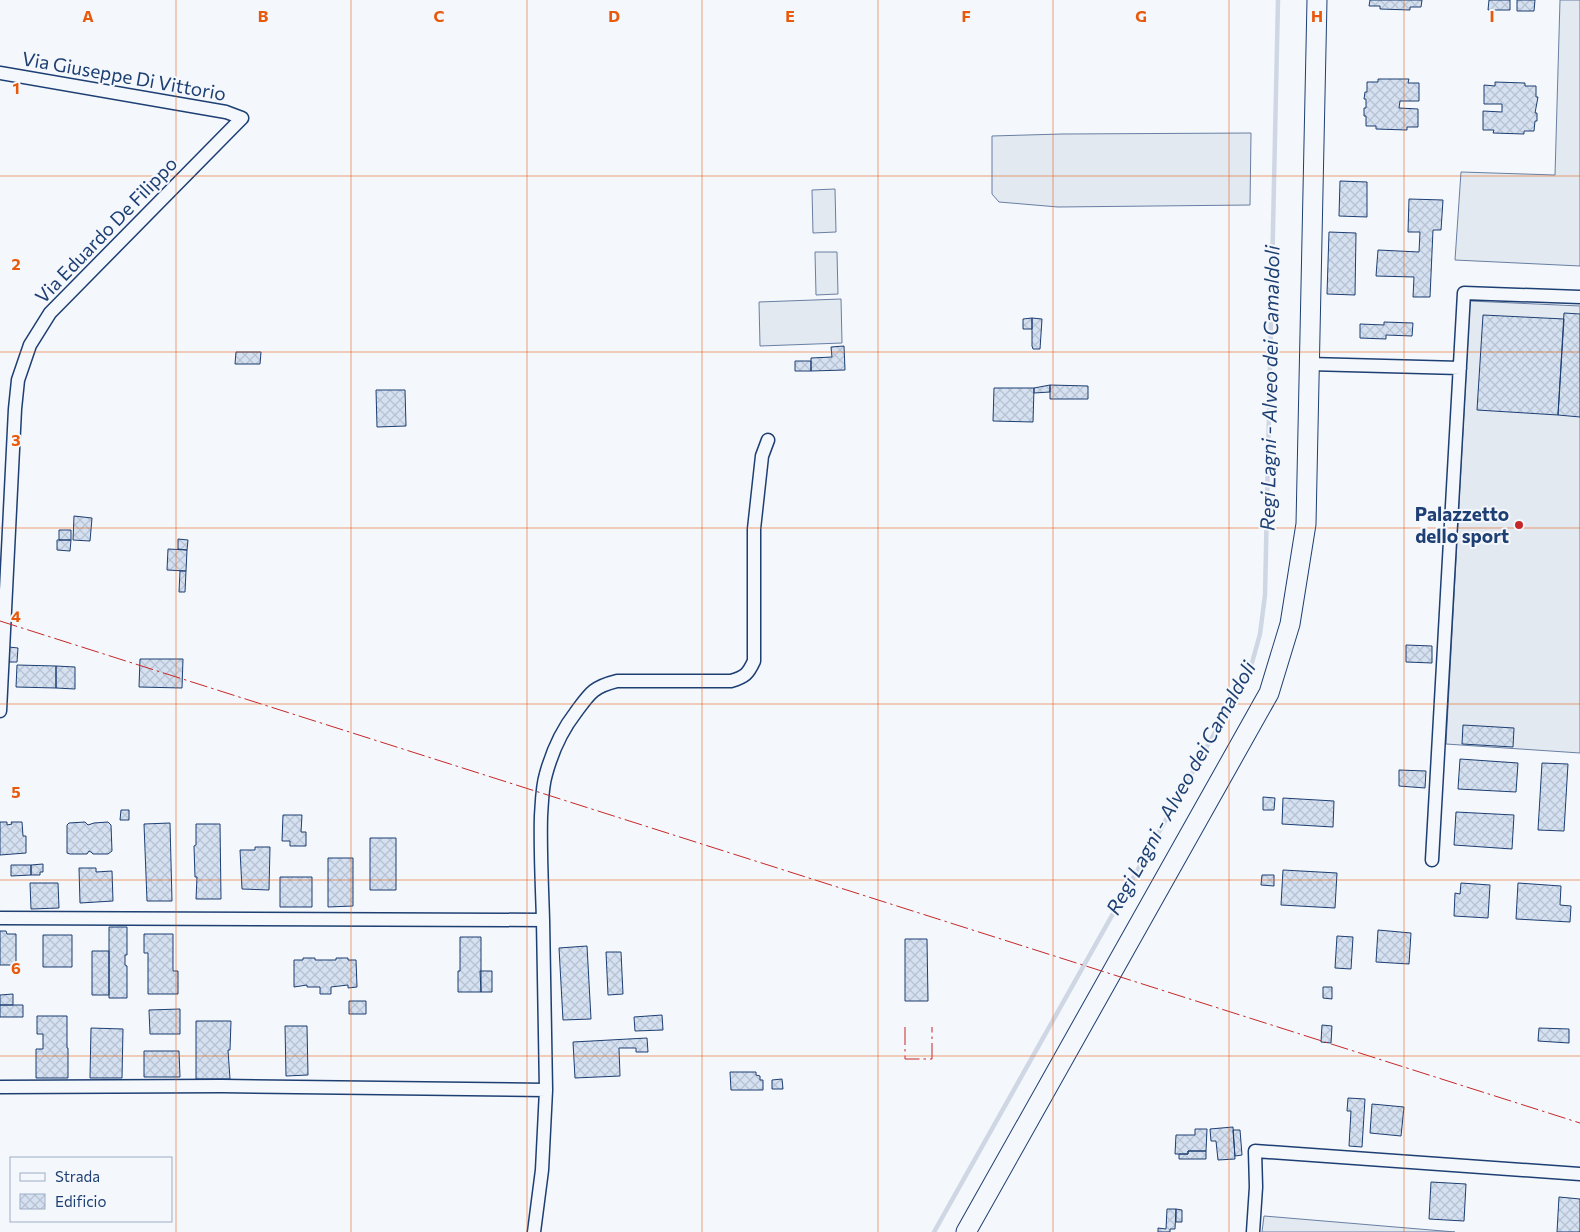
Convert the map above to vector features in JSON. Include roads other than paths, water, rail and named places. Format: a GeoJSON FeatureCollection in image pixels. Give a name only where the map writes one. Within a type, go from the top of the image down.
{"type":"FeatureCollection","features":[{"type":"Feature","properties":{"kind":"street"},"geometry":{"type":"LineString","coordinates":[[966,1232],[1269,693],[1290,624],[1306,524],[1317,0]]}},
{"type":"Feature","properties":{"kind":"street","name":"Via Giuseppe Di Vittorio"},"geometry":{"type":"LineString","coordinates":[[0,73],[226,112],[242,118]]}},
{"type":"Feature","properties":{"kind":"street","name":"Via Eduardo De Filippo"},"geometry":{"type":"LineString","coordinates":[[0,711],[15,409],[18,380],[30,345],[50,312],[242,118]]}},
{"type":"Feature","properties":{"kind":"street"},"geometry":{"type":"LineString","coordinates":[[1432,860],[1464,293],[1580,297]]}},
{"type":"Feature","properties":{"kind":"street"},"geometry":{"type":"LineString","coordinates":[[1309,364],[1460,368]]}},
{"type":"Feature","properties":{"kind":"street"},"geometry":{"type":"LineString","coordinates":[[534,1232],[542,1170],[546,1090],[541,837],[545,776],[554,749],[568,722],[591,692],[603,684],[617,681],[731,681],[743,678],[749,671],[754,661],[754,529],[762,456],[768,440]]}},
{"type":"Feature","properties":{"kind":"street"},"geometry":{"type":"LineString","coordinates":[[0,918],[543,920]]}},
{"type":"Feature","properties":{"kind":"street"},"geometry":{"type":"LineString","coordinates":[[0,1087],[222,1086],[546,1090]]}},
{"type":"Feature","properties":{"kind":"street"},"geometry":{"type":"LineString","coordinates":[[1253,1232],[1256,1188],[1255,1151],[1580,1174]]}},
{"type":"Feature","properties":{"kind":"waterway","name":"Regi Lagni - Alveo dei Camaldoli"},"geometry":{"type":"LineString","coordinates":[[934,1232],[1250,670],[1260,634],[1265,595],[1278,0]]}},
{"type":"Feature","properties":{"kind":"place","name":"Palazzetto dello sport"},"geometry":{"type":"Point","coordinates":[1519,525]}}]}
